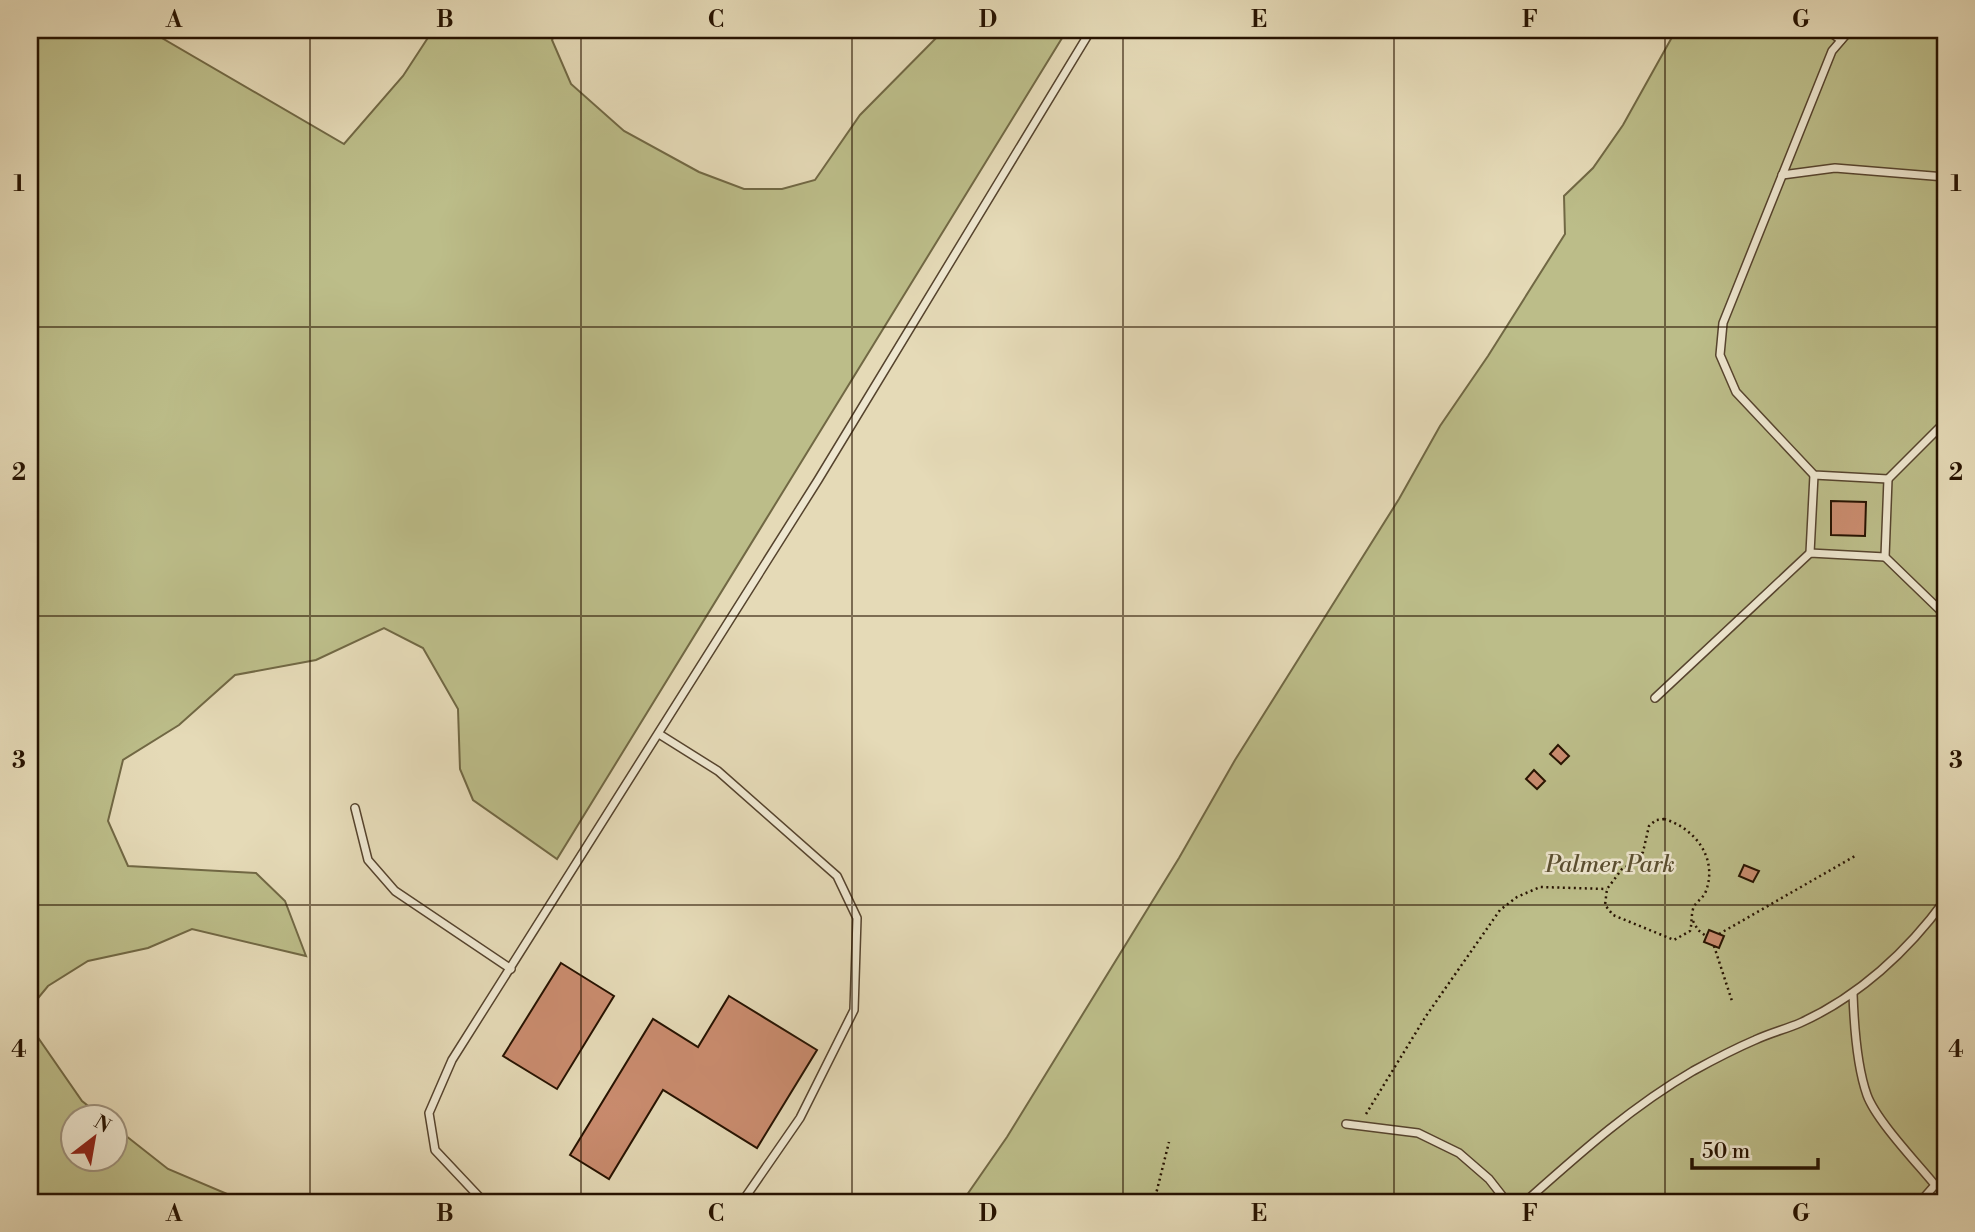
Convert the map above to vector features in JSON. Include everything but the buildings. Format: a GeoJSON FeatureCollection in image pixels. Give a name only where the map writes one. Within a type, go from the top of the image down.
{"type":"FeatureCollection","features":[{"type":"Feature","properties":{"kind":"lane"},"geometry":{"type":"LineString","coordinates":[[484,1202],[435,1150],[429,1113],[452,1060],[818,480],[1091,30]]}},
{"type":"Feature","properties":{"kind":"lane"},"geometry":{"type":"LineString","coordinates":[[1827,30],[1841,40]]}},
{"type":"Feature","properties":{"kind":"lane"},"geometry":{"type":"LineString","coordinates":[[1850,30],[1832,51],[1782,175],[1723,323],[1720,355],[1736,391],[1814,475],[1888,478]]}},
{"type":"Feature","properties":{"kind":"lane"},"geometry":{"type":"LineString","coordinates":[[1782,175],[1835,169],[1945,177]]}},
{"type":"Feature","properties":{"kind":"lane"},"geometry":{"type":"LineString","coordinates":[[1885,557],[1888,478],[1945,422]]}},
{"type":"Feature","properties":{"kind":"lane"},"geometry":{"type":"LineString","coordinates":[[1655,698],[1810,553],[1814,475]]}},
{"type":"Feature","properties":{"kind":"lane"},"geometry":{"type":"LineString","coordinates":[[1810,553],[1885,557],[1945,615]]}},
{"type":"Feature","properties":{"kind":"lane"},"geometry":{"type":"LineString","coordinates":[[659,734],[718,771],[837,876],[857,918],[854,1010],[800,1118],[742,1202]]}},
{"type":"Feature","properties":{"kind":"lane"},"geometry":{"type":"LineString","coordinates":[[355,808],[368,860],[395,891],[511,969]]}},
{"type":"Feature","properties":{"kind":"lane"},"geometry":{"type":"LineString","coordinates":[[1525,1202],[1596,1138],[1653,1096],[1695,1070],[1755,1040],[1801,1023],[1853,994],[1890,963],[1945,900]]}},
{"type":"Feature","properties":{"kind":"lane"},"geometry":{"type":"LineString","coordinates":[[1853,994],[1854,1029],[1867,1096],[1886,1125],[1936,1185],[1920,1202]]}},
{"type":"Feature","properties":{"kind":"lane"},"geometry":{"type":"LineString","coordinates":[[1346,1124],[1418,1133],[1459,1153],[1489,1179],[1507,1202]]}},
{"type":"Feature","properties":{"kind":"path"},"geometry":{"type":"LineString","coordinates":[[1690,931],[1694,906],[1705,894],[1709,879],[1704,852],[1698,838],[1676,822],[1656,820],[1649,826],[1643,852],[1637,861],[1622,869],[1607,889],[1605,905],[1613,915],[1674,940],[1690,931],[1698,930]]}},
{"type":"Feature","properties":{"kind":"path"},"geometry":{"type":"LineString","coordinates":[[1719,934],[1855,856]]}},
{"type":"Feature","properties":{"kind":"path"},"geometry":{"type":"LineString","coordinates":[[1360,1125],[1426,1016],[1500,910],[1517,897],[1540,887],[1607,889]]}},
{"type":"Feature","properties":{"kind":"path"},"geometry":{"type":"LineString","coordinates":[[1693,921],[1698,930],[1706,936]]}},
{"type":"Feature","properties":{"kind":"path"},"geometry":{"type":"LineString","coordinates":[[1714,946],[1732,1001]]}},
{"type":"Feature","properties":{"kind":"path"},"geometry":{"type":"LineString","coordinates":[[1154,1202],[1169,1142]]}},
{"type":"Feature","properties":{"kind":"green space"},"geometry":{"type":"Polygon","coordinates":[[[30,30],[148,30],[344,144],[403,76],[433,30],[557,30],[552,40],[571,84],[624,131],[699,172],[744,189],[782,189],[815,180],[860,115],[944,30],[1067,30],[557,859],[473,800],[460,769],[458,709],[423,648],[384,628],[316,660],[235,675],[179,725],[123,760],[108,821],[128,866],[256,873],[285,901],[306,956],[192,929],[148,948],[88,961],[48,986],[34,1003],[30,1023],[30,30]]]}},
{"type":"Feature","properties":{"kind":"green space","name":"Palmer Park"},"geometry":{"type":"Polygon","coordinates":[[[1676,30],[1945,30],[1945,1202],[962,1202],[1007,1137],[1179,858],[1235,760],[1399,499],[1440,426],[1565,234],[1564,196],[1593,168],[1623,125],[1676,30]]]}},
{"type":"Feature","properties":{"kind":"green space"},"geometry":{"type":"Polygon","coordinates":[[[30,1026],[83,1102],[60,1102],[60,1172],[130,1172],[130,1139],[168,1169],[246,1202],[30,1202],[30,1026]]]}}]}
